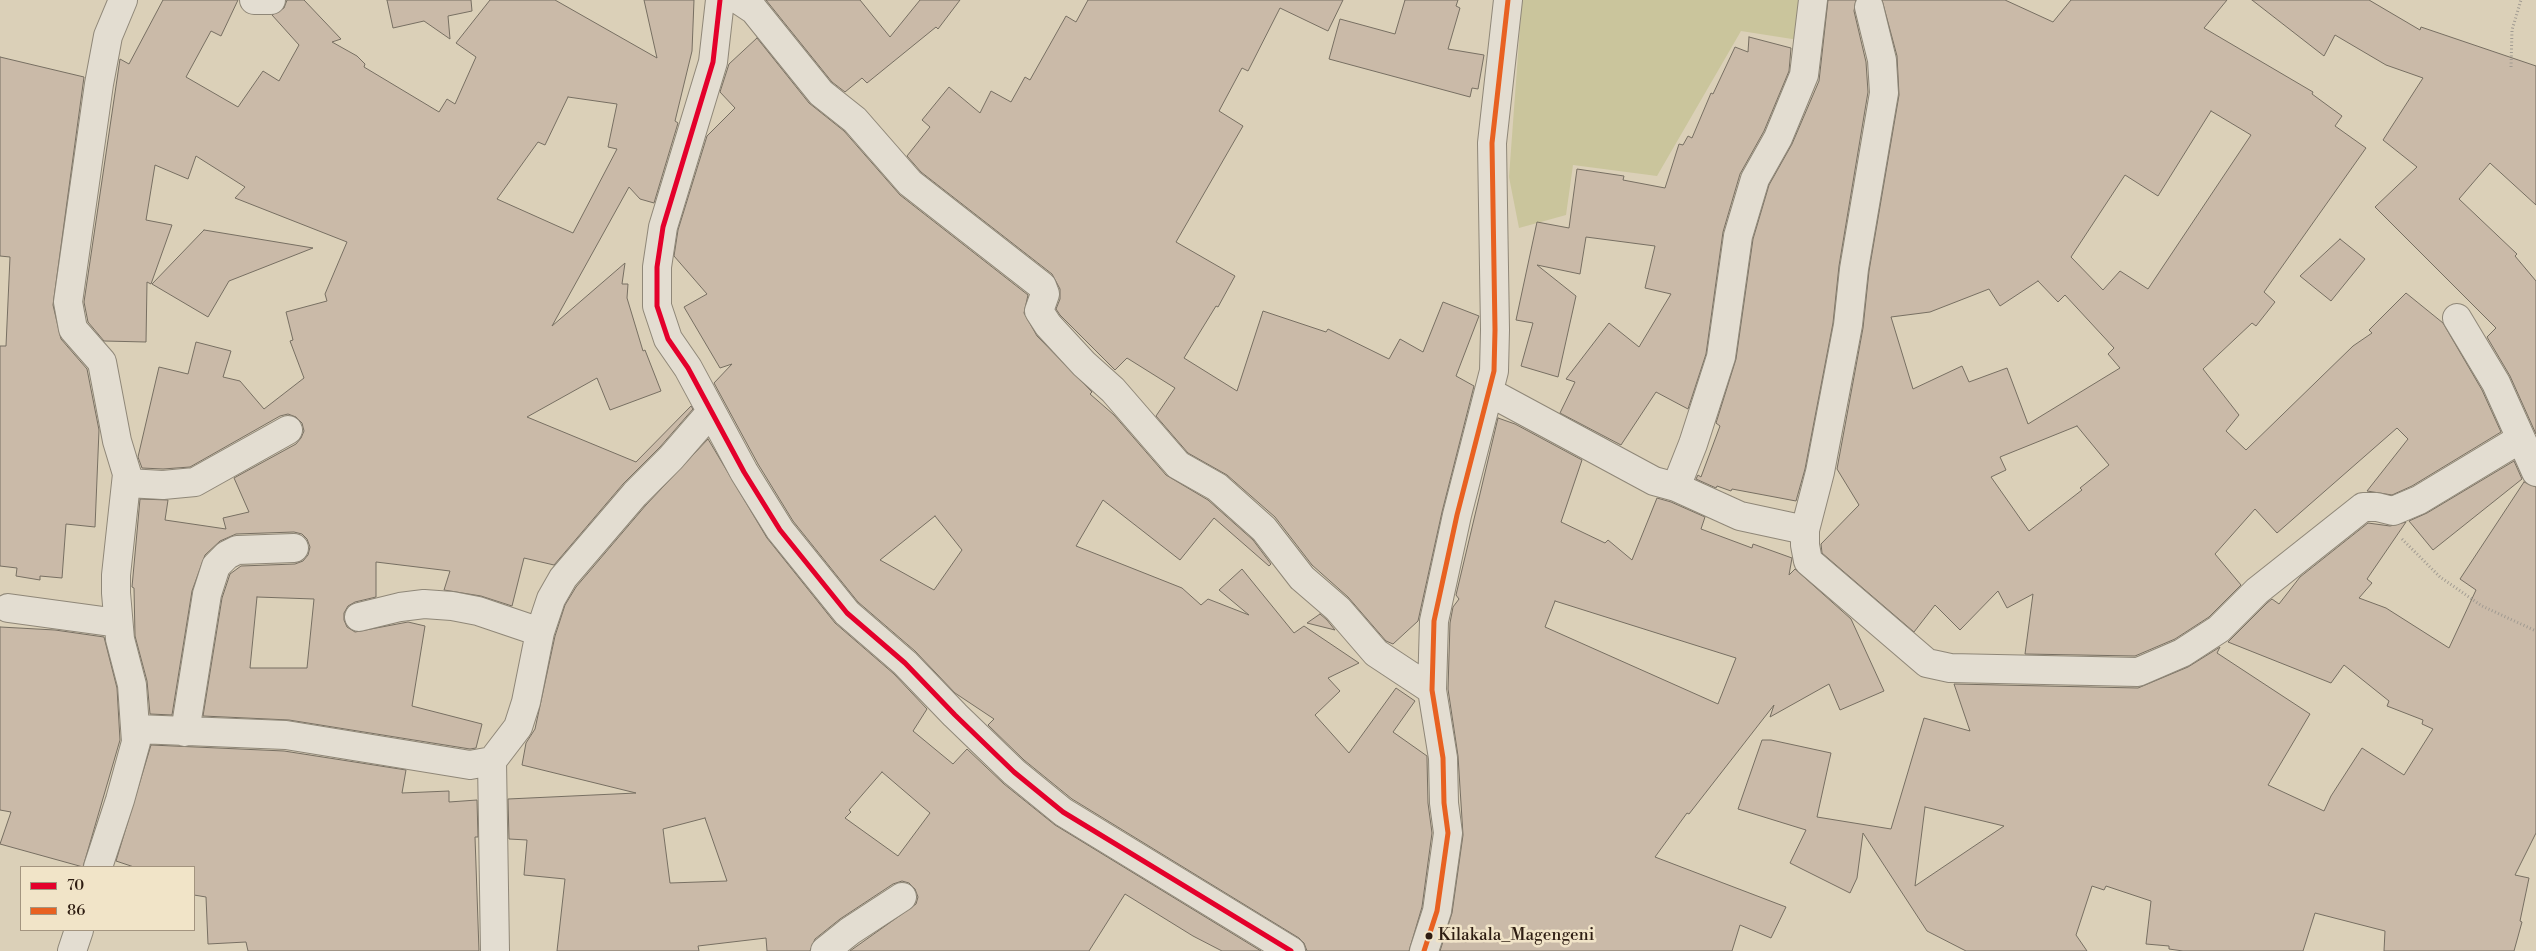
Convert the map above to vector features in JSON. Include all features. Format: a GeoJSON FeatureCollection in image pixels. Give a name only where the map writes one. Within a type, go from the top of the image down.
{"type":"FeatureCollection","features":[{"type":"Feature","properties":{"kind":"street"},"geometry":{"type":"LineString","coordinates":[[98,866],[126,782],[136,742],[137,729],[132,685],[118,624],[116,575],[127,474],[117,441],[102,362],[73,329],[68,302],[98,84],[108,36],[123,0]]}},
{"type":"Feature","properties":{"kind":"street"},"geometry":{"type":"LineString","coordinates":[[254,0],[271,0]]}},
{"type":"Feature","properties":{"kind":"street"},"geometry":{"type":"LineString","coordinates":[[720,0],[712,62],[663,227],[657,266],[657,306],[668,339],[688,368],[710,413],[780,530],[848,613],[905,663],[1014,772],[1063,812],[1292,951]]}},
{"type":"Feature","properties":{"kind":"street"},"geometry":{"type":"LineString","coordinates":[[739,0],[754,10],[821,93],[855,120],[910,183],[1042,286],[1045,294],[1039,311],[1048,325],[1084,364],[1113,390],[1178,465],[1217,486],[1264,529],[1302,578],[1338,609],[1376,653],[1432,690]]}},
{"type":"Feature","properties":{"kind":"street"},"geometry":{"type":"LineString","coordinates":[[1424,951],[1437,911],[1448,833],[1444,803],[1443,758],[1432,690],[1434,621],[1457,514],[1494,371],[1496,330],[1492,143],[1508,0]]}},
{"type":"Feature","properties":{"kind":"street"},"geometry":{"type":"LineString","coordinates":[[1676,488],[1693,444],[1721,357],[1738,236],[1755,179],[1778,138],[1804,75],[1813,0]]}},
{"type":"Feature","properties":{"kind":"street"},"geometry":{"type":"LineString","coordinates":[[1869,7],[1882,60],[1884,93],[1854,269],[1848,325],[1820,472],[1805,530],[1808,561],[1927,663],[1950,668],[2138,672],[2182,653],[2220,629],[2257,591],[2363,507],[2377,507],[2393,511],[2419,500],[2520,439]]}},
{"type":"Feature","properties":{"kind":"street"},"geometry":{"type":"LineString","coordinates":[[2457,318],[2496,383],[2536,472]]}},
{"type":"Feature","properties":{"kind":"street"},"geometry":{"type":"LineString","coordinates":[[1488,392],[1654,481],[1676,488],[1740,516],[1805,530]]}},
{"type":"Feature","properties":{"kind":"street"},"geometry":{"type":"LineString","coordinates":[[495,951],[492,761],[518,727],[526,702],[540,632],[551,599],[563,578],[634,494],[671,458],[710,413]]}},
{"type":"Feature","properties":{"kind":"street"},"geometry":{"type":"LineString","coordinates":[[127,483],[162,484],[195,482],[288,430]]}},
{"type":"Feature","properties":{"kind":"street"},"geometry":{"type":"LineString","coordinates":[[185,732],[207,594],[216,566],[227,555],[237,550],[294,548]]}},
{"type":"Feature","properties":{"kind":"street"},"geometry":{"type":"LineString","coordinates":[[359,617],[400,607],[424,604],[452,606],[478,611],[540,632]]}},
{"type":"Feature","properties":{"kind":"street"},"geometry":{"type":"LineString","coordinates":[[8,608],[118,624]]}},
{"type":"Feature","properties":{"kind":"street"},"geometry":{"type":"LineString","coordinates":[[137,729],[286,735],[470,765],[492,761]]}},
{"type":"Feature","properties":{"kind":"street"},"geometry":{"type":"LineString","coordinates":[[825,951],[850,931],[902,897]]}},
{"type":"Feature","properties":{"kind":"street"},"geometry":{"type":"LineString","coordinates":[[72,951],[79,931]]}},
{"type":"Feature","properties":{"kind":"path"},"geometry":{"type":"LineString","coordinates":[[2511,67],[2512,30],[2521,0]]}},
{"type":"Feature","properties":{"kind":"path"},"geometry":{"type":"LineString","coordinates":[[2401,537],[2440,577],[2482,606],[2536,631]]}},
{"type":"Feature","properties":{"kind":"shaded area"},"geometry":{"type":"Polygon","coordinates":[[[1522,0],[1807,0],[1805,41],[1741,31],[1657,176],[1573,165],[1566,215],[1519,228],[1509,177],[1522,0]]]}},
{"type":"Feature","properties":{"kind":"building"},"geometry":{"type":"Polygon","coordinates":[[[163,0],[238,0],[221,36],[211,31],[186,77],[238,107],[263,71],[279,81],[299,45],[272,15],[284,8],[287,0],[304,0],[341,39],[332,42],[357,56],[365,64],[364,67],[439,112],[447,99],[455,104],[476,57],[456,43],[490,0],[555,0],[657,58],[644,0],[694,0],[692,51],[675,121],[678,123],[654,203],[640,199],[629,187],[552,326],[625,263],[622,284],[628,284],[627,298],[643,351],[645,350],[661,391],[610,410],[597,378],[527,417],[636,462],[691,406],[693,409],[660,447],[623,484],[554,565],[524,558],[512,606],[481,596],[444,590],[450,571],[376,562],[376,597],[355,602],[348,606],[344,613],[347,627],[355,632],[408,622],[425,626],[412,706],[482,724],[476,748],[470,749],[289,720],[203,716],[222,598],[230,574],[241,566],[295,564],[303,561],[308,555],[310,547],[307,539],[302,534],[294,532],[236,534],[220,541],[205,555],[192,591],[172,715],[150,714],[147,681],[135,636],[134,588],[132,587],[140,499],[168,500],[165,520],[226,529],[223,518],[249,512],[234,478],[296,444],[304,431],[302,423],[296,417],[288,414],[280,416],[190,467],[142,468],[138,457],[159,367],[188,374],[196,342],[231,351],[223,377],[240,381],[264,409],[304,378],[290,341],[293,340],[286,312],[327,301],[325,294],[347,242],[235,198],[245,187],[196,156],[188,179],[155,165],[146,220],[172,225],[151,284],[147,282],[146,342],[104,341],[88,322],[84,302],[120,59],[129,64],[163,0]],[[568,97],[545,145],[538,142],[497,199],[573,233],[617,149],[608,147],[617,104],[568,97]],[[257,597],[250,668],[307,668],[314,599],[257,597]]]}},
{"type":"Feature","properties":{"kind":"building"},"geometry":{"type":"Polygon","coordinates":[[[387,0],[471,0],[472,11],[448,16],[450,39],[424,21],[393,28],[387,0]]]}},
{"type":"Feature","properties":{"kind":"building"},"geometry":{"type":"Polygon","coordinates":[[[766,0],[860,0],[890,37],[920,0],[960,0],[938,29],[936,27],[867,83],[862,78],[845,92],[832,82],[766,0]]]}},
{"type":"Feature","properties":{"kind":"building"},"geometry":{"type":"Polygon","coordinates":[[[1088,0],[1343,0],[1328,31],[1280,8],[1248,71],[1242,68],[1219,111],[1243,126],[1176,242],[1235,276],[1218,307],[1216,306],[1184,358],[1237,391],[1263,311],[1326,332],[1328,329],[1389,359],[1400,339],[1423,352],[1443,302],[1479,316],[1456,376],[1474,386],[1442,512],[1418,621],[1393,644],[1386,641],[1348,597],[1312,565],[1275,517],[1227,475],[1188,453],[1156,416],[1175,388],[1127,358],[1115,370],[1056,309],[1060,299],[1060,289],[1052,274],[921,172],[907,156],[930,127],[922,120],[949,87],[980,113],[991,91],[1011,102],[1025,77],[1030,80],[1066,16],[1076,22],[1088,0]]]}},
{"type":"Feature","properties":{"kind":"building"},"geometry":{"type":"Polygon","coordinates":[[[1405,0],[1458,0],[1456,6],[1460,8],[1448,49],[1484,55],[1478,89],[1472,88],[1470,97],[1329,59],[1340,19],[1395,34],[1405,0]]]}},
{"type":"Feature","properties":{"kind":"building"},"geometry":{"type":"Polygon","coordinates":[[[1828,0],[1856,0],[1854,11],[1866,62],[1868,92],[1839,266],[1833,323],[1805,469],[1796,501],[1732,489],[1731,491],[1717,486],[1716,488],[1696,479],[1698,475],[1701,477],[1720,426],[1716,423],[1736,359],[1753,239],[1769,185],[1792,144],[1819,81],[1828,0]]]}},
{"type":"Feature","properties":{"kind":"building"},"geometry":{"type":"Polygon","coordinates":[[[1882,0],[2005,0],[2053,22],[2071,0],[2227,0],[2204,28],[2313,92],[2312,94],[2342,116],[2335,126],[2366,148],[2264,292],[2275,302],[2256,326],[2252,323],[2203,369],[2239,415],[2226,431],[2246,450],[2353,346],[2372,333],[2369,330],[2406,293],[2443,323],[2482,390],[2501,432],[2412,486],[2392,495],[2367,491],[2408,439],[2397,428],[2277,533],[2255,509],[2215,554],[2241,585],[2209,617],[2175,639],[2135,656],[2025,654],[2033,594],[2007,608],[1998,591],[1960,630],[1935,605],[1914,632],[1822,553],[1821,544],[1859,505],[1837,469],[1863,328],[1869,271],[1899,95],[1897,56],[1882,0]],[[2211,111],[2158,196],[2125,175],[2071,257],[2103,290],[2120,271],[2148,289],[2251,135],[2211,111]],[[2038,281],[2000,306],[1989,289],[1930,312],[1891,317],[1913,389],[1962,366],[1969,382],[2007,368],[2028,424],[2120,368],[2108,354],[2114,348],[2065,295],[2058,302],[2038,281]],[[2077,426],[2000,457],[2006,470],[1991,477],[2029,531],[2082,490],[2080,488],[2109,465],[2077,426]]]}},
{"type":"Feature","properties":{"kind":"building"},"geometry":{"type":"Polygon","coordinates":[[[2252,0],[2369,0],[2420,30],[2421,27],[2536,66],[2536,205],[2490,163],[2459,199],[2517,254],[2515,256],[2536,281],[2536,434],[2510,376],[2487,337],[2496,328],[2375,207],[2417,167],[2383,140],[2423,78],[2386,65],[2335,35],[2324,56],[2252,0]]]}},
{"type":"Feature","properties":{"kind":"building"},"geometry":{"type":"Polygon","coordinates":[[[1749,37],[1791,48],[1789,71],[1764,131],[1740,174],[1723,232],[1706,354],[1688,409],[1656,392],[1621,445],[1560,413],[1575,382],[1566,379],[1609,323],[1639,347],[1671,294],[1645,288],[1655,246],[1586,237],[1580,274],[1537,265],[1576,296],[1558,377],[1521,366],[1533,323],[1516,320],[1537,222],[1569,228],[1577,169],[1624,176],[1623,180],[1665,188],[1679,144],[1683,145],[1688,136],[1692,138],[1711,93],[1713,94],[1735,47],[1748,52],[1749,37]]]}},
{"type":"Feature","properties":{"kind":"building"},"geometry":{"type":"Polygon","coordinates":[[[757,38],[809,103],[844,131],[900,195],[1028,295],[1024,313],[1037,336],[1092,392],[1090,394],[1114,415],[1166,475],[1208,500],[1253,540],[1271,564],[1269,566],[1214,518],[1180,560],[1103,500],[1076,546],[1182,588],[1201,605],[1208,599],[1249,615],[1219,590],[1242,569],[1294,633],[1304,626],[1359,663],[1328,678],[1340,691],[1315,715],[1349,753],[1396,688],[1415,701],[1393,732],[1427,756],[1428,803],[1432,833],[1422,907],[1409,951],[1307,951],[1304,943],[1299,938],[1072,799],[1024,760],[988,725],[994,719],[955,693],[915,651],[858,602],[793,521],[758,464],[714,383],[732,364],[720,368],[684,307],[707,294],[674,256],[678,230],[707,136],[735,108],[720,92],[729,64],[757,38]],[[935,516],[880,560],[934,590],[962,550],[935,516]]]}},
{"type":"Feature","properties":{"kind":"building"},"geometry":{"type":"Polygon","coordinates":[[[0,57],[84,77],[53,305],[61,339],[87,369],[99,430],[95,527],[66,524],[62,578],[40,576],[40,580],[16,576],[17,568],[0,566],[0,346],[6,346],[10,257],[0,256],[0,57]]]}},
{"type":"Feature","properties":{"kind":"building"},"geometry":{"type":"Polygon","coordinates":[[[204,230],[313,248],[229,281],[208,317],[152,284],[204,230]]]}},
{"type":"Feature","properties":{"kind":"building"},"geometry":{"type":"Polygon","coordinates":[[[2340,239],[2365,259],[2331,301],[2300,276],[2340,239]]]}},
{"type":"Feature","properties":{"kind":"building"},"geometry":{"type":"Polygon","coordinates":[[[1498,418],[1515,424],[1582,460],[1561,522],[1605,543],[1608,540],[1632,560],[1657,498],[1671,502],[1705,517],[1701,529],[1752,548],[1753,544],[1792,558],[1789,575],[1795,569],[1851,619],[1884,691],[1840,710],[1829,684],[1770,717],[1774,705],[1689,814],[1687,813],[1655,857],[1786,907],[1771,938],[1740,925],[1732,951],[1440,951],[1452,913],[1463,835],[1458,756],[1448,689],[1450,623],[1453,607],[1459,599],[1456,595],[1498,418]],[[1555,601],[1545,627],[1718,704],[1736,658],[1555,601]]]}},
{"type":"Feature","properties":{"kind":"building"},"geometry":{"type":"Polygon","coordinates":[[[708,439],[767,538],[835,623],[894,674],[927,709],[913,731],[953,764],[967,749],[1004,784],[1055,825],[1261,951],[1222,951],[1193,936],[1125,894],[1089,951],[850,951],[916,904],[918,897],[915,889],[909,883],[902,881],[893,884],[840,919],[815,939],[810,951],[767,951],[766,938],[698,946],[699,951],[557,951],[565,879],[524,875],[527,840],[509,839],[508,799],[636,793],[522,765],[526,743],[535,729],[555,636],[565,605],[576,587],[646,505],[708,439]],[[882,772],[849,810],[851,812],[845,818],[898,856],[930,813],[882,772]],[[705,818],[663,829],[670,883],[727,881],[705,818]]]}},
{"type":"Feature","properties":{"kind":"building"},"geometry":{"type":"Polygon","coordinates":[[[2514,461],[2522,479],[2433,550],[2409,521],[2427,513],[2514,461]]]}},
{"type":"Feature","properties":{"kind":"building"},"geometry":{"type":"Polygon","coordinates":[[[2524,482],[2536,487],[2536,833],[2515,875],[2529,878],[2520,921],[2522,922],[2514,951],[2384,951],[2385,931],[2315,913],[2303,951],[2183,951],[2169,949],[2169,946],[2146,944],[2151,901],[2106,886],[2104,890],[2092,886],[2076,935],[2087,951],[1966,951],[1927,931],[1863,833],[1857,878],[1850,893],[1790,863],[1806,830],[1738,809],[1762,740],[1771,740],[1831,753],[1817,817],[1891,829],[1924,718],[1970,731],[1954,684],[2138,688],[2188,667],[2220,647],[2217,653],[2310,714],[2268,785],[2324,811],[2331,796],[2362,748],[2404,775],[2433,729],[2422,724],[2423,720],[2387,706],[2389,701],[2344,665],[2331,683],[2228,642],[2267,603],[2272,599],[2279,604],[2300,577],[2368,523],[2390,526],[2406,522],[2367,579],[2372,583],[2359,598],[2386,608],[2449,648],[2476,590],[2460,579],[2524,482]],[[1925,807],[1915,886],[2004,826],[1925,807]]]}},
{"type":"Feature","properties":{"kind":"building"},"geometry":{"type":"Polygon","coordinates":[[[1320,614],[1327,620],[1335,630],[1307,623],[1320,614]]]}},
{"type":"Feature","properties":{"kind":"building"},"geometry":{"type":"Polygon","coordinates":[[[0,627],[55,630],[104,637],[117,688],[120,740],[83,866],[0,844],[11,812],[0,810],[0,627]]]}},
{"type":"Feature","properties":{"kind":"building"},"geometry":{"type":"Polygon","coordinates":[[[151,745],[284,751],[406,770],[402,793],[449,791],[449,802],[477,800],[478,837],[475,837],[479,951],[248,951],[246,942],[208,944],[206,897],[195,895],[195,866],[131,866],[116,861],[151,745]]]}},
{"type":"Feature","properties":{"kind":"transit line","name":"70"},"geometry":{"type":"LineString","coordinates":[[720,0],[713,62],[663,227],[657,267],[657,306],[668,339],[688,368],[744,472],[780,530],[847,613],[905,663],[1014,772],[1063,812],[1291,951]]}},
{"type":"Feature","properties":{"kind":"transit line","name":"86"},"geometry":{"type":"LineString","coordinates":[[1424,951],[1437,911],[1448,833],[1444,803],[1443,758],[1432,690],[1434,621],[1457,515],[1494,371],[1492,143],[1508,0]]}},
{"type":"Feature","properties":{"kind":"place","name":"Kilakala_Magengeni"},"geometry":{"type":"Point","coordinates":[1429,936]}}]}
